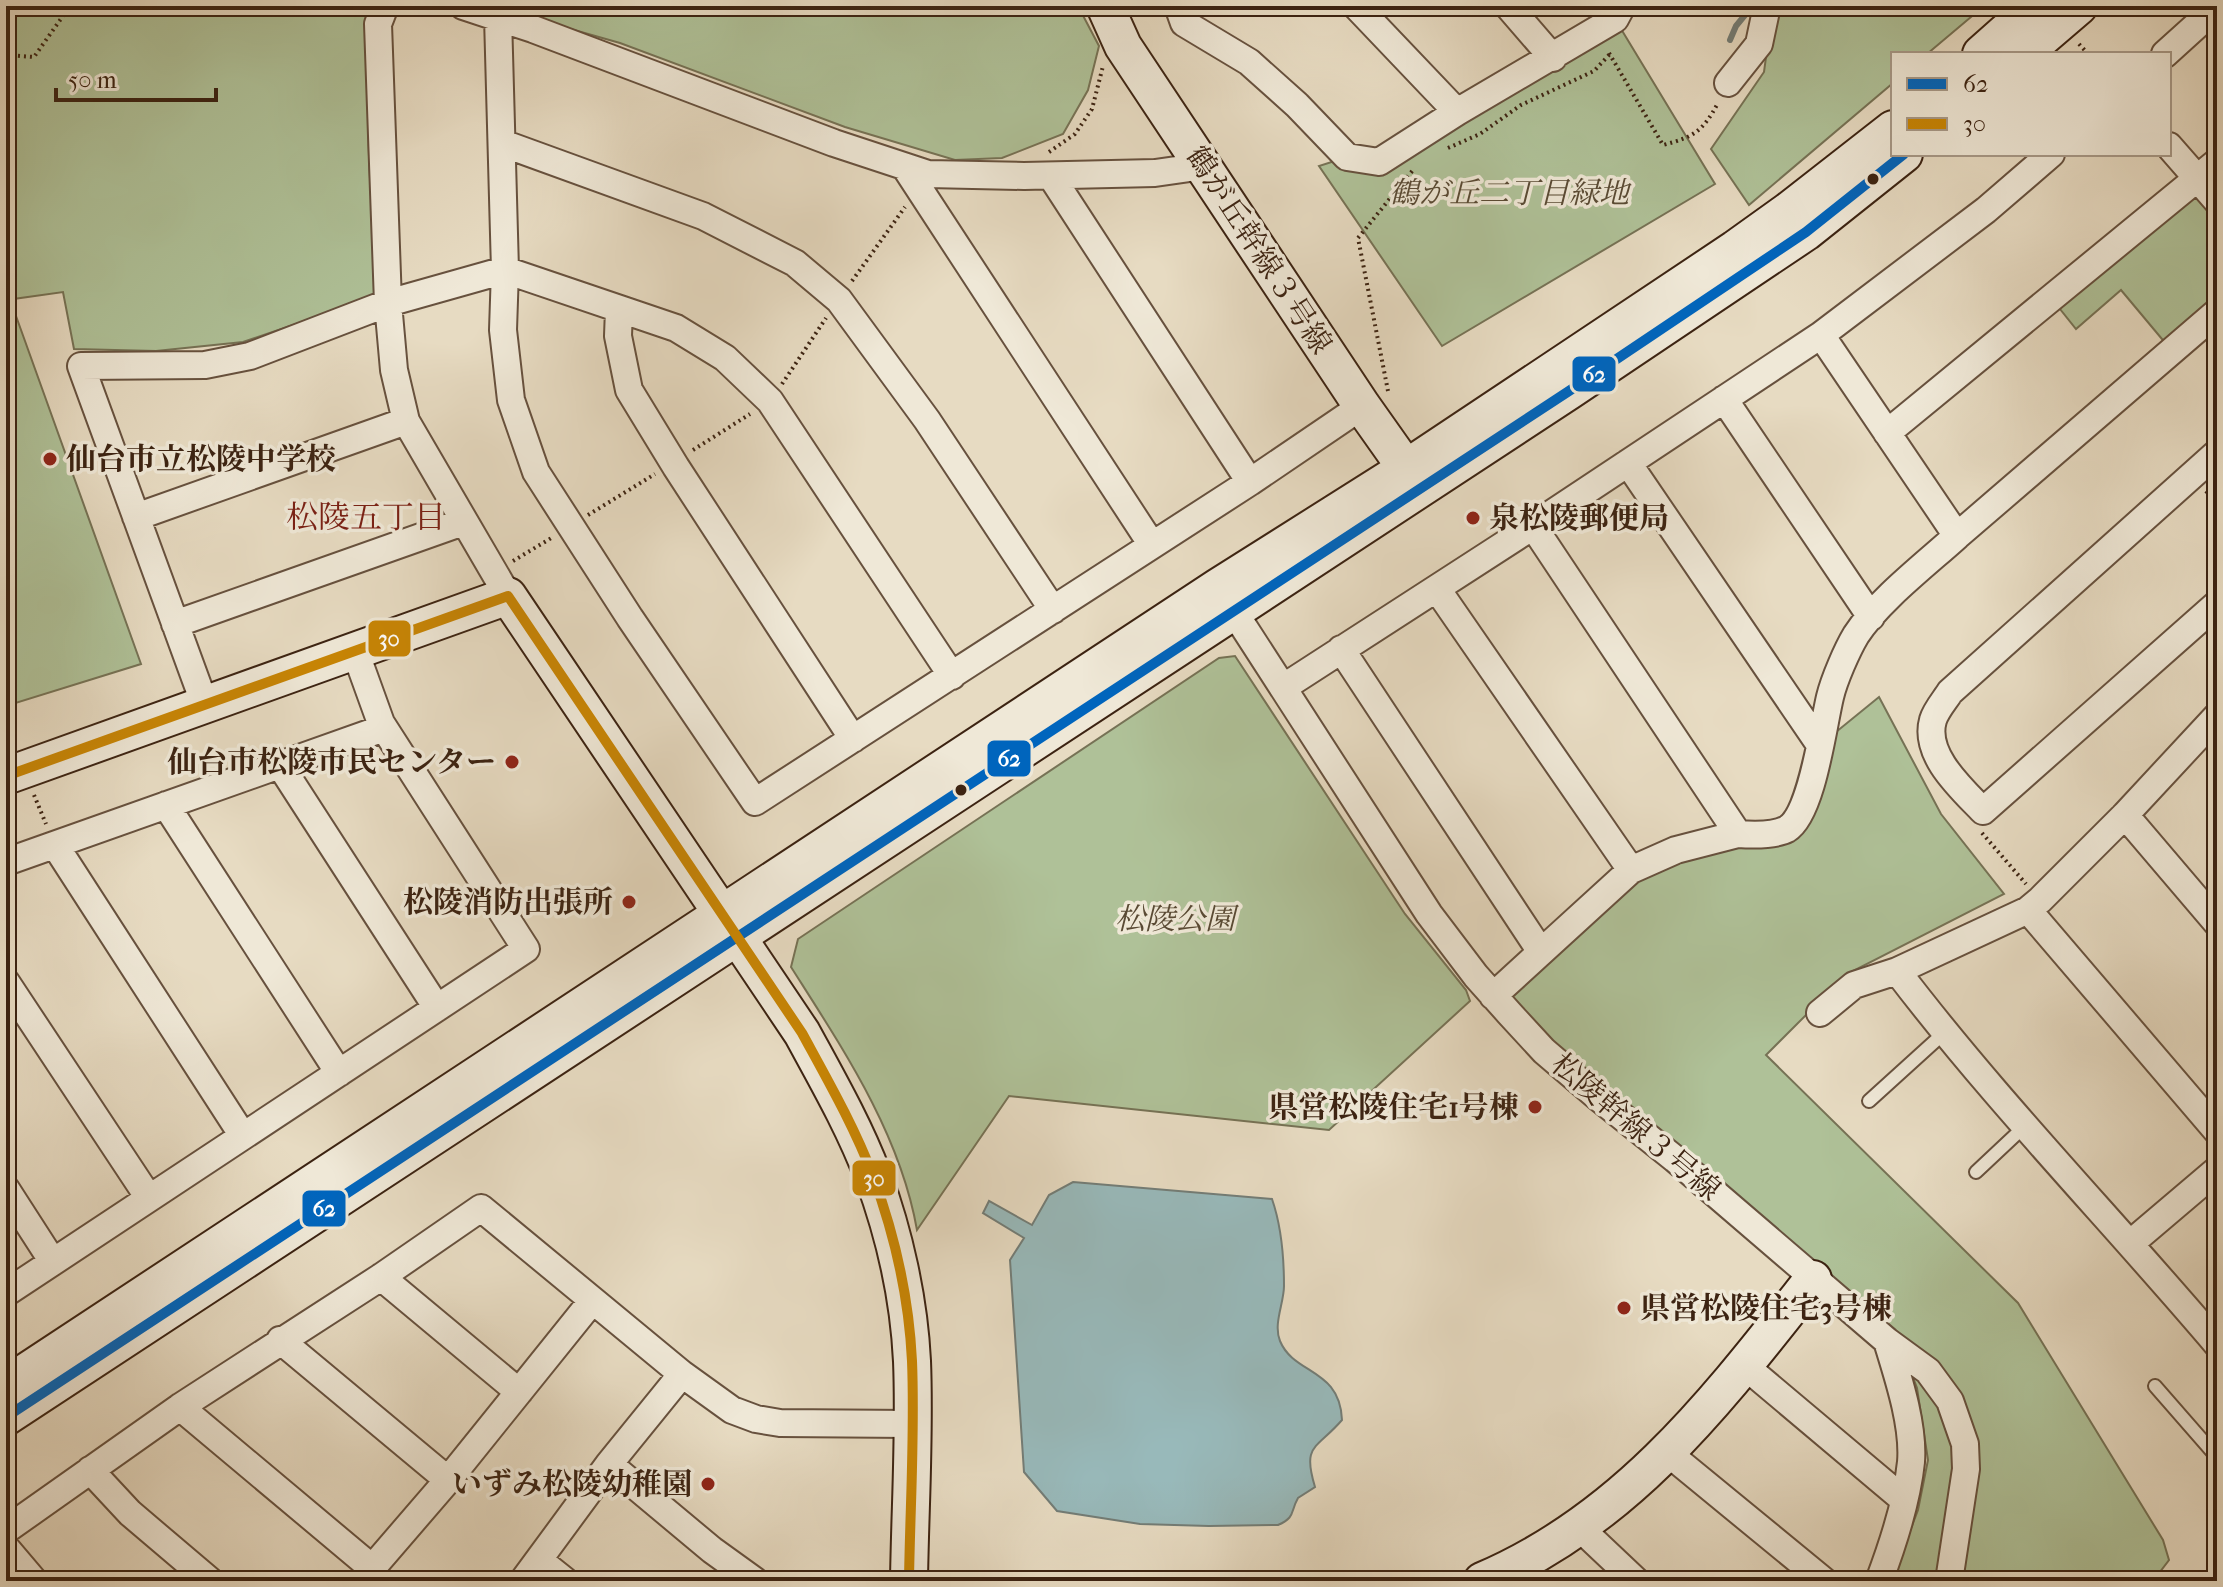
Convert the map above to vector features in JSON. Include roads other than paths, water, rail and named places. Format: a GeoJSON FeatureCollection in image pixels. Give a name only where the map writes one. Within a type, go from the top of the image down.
{"type":"FeatureCollection","features":[{"type":"Feature","properties":{"kind":"street"},"geometry":{"type":"LineString","coordinates":[[385,6],[378,24],[388,303],[394,370],[406,421],[500,584],[802,1033],[873,1176],[896,1253],[908,1317],[912,1361],[909,1581]]}},
{"type":"Feature","properties":{"kind":"street"},"geometry":{"type":"LineString","coordinates":[[463,6],[834,143],[928,174],[1046,176],[1155,173],[1204,166]]}},
{"type":"Feature","properties":{"kind":"street","name":"鶴が丘幹線３号線"},"geometry":{"type":"LineString","coordinates":[[1105,6],[1123,46],[1204,166],[1376,401],[1413,479]]}},
{"type":"Feature","properties":{"kind":"street"},"geometry":{"type":"LineString","coordinates":[[1178,6],[1184,23],[1249,62],[1297,105],[1347,157],[1379,162],[1615,19],[1622,6]]}},
{"type":"Feature","properties":{"kind":"street"},"geometry":{"type":"LineString","coordinates":[[1356,6],[1457,112]]}},
{"type":"Feature","properties":{"kind":"street"},"geometry":{"type":"LineString","coordinates":[[1508,6],[1553,58]]}},
{"type":"Feature","properties":{"kind":"street"},"geometry":{"type":"LineString","coordinates":[[1728,83],[1759,44],[1767,6]]}},
{"type":"Feature","properties":{"kind":"street"},"geometry":{"type":"LineString","coordinates":[[1983,52],[2035,6]]}},
{"type":"Feature","properties":{"kind":"street"},"geometry":{"type":"LineString","coordinates":[[2025,52],[2079,6]]}},
{"type":"Feature","properties":{"kind":"street"},"geometry":{"type":"LineString","coordinates":[[2167,52],[2217,7]]}},
{"type":"Feature","properties":{"kind":"street"},"geometry":{"type":"LineString","coordinates":[[498,17],[505,270],[503,330],[511,400],[536,472],[755,802],[1376,401]]}},
{"type":"Feature","properties":{"kind":"street"},"geometry":{"type":"LineString","coordinates":[[1413,479],[1788,211],[1891,131]]}},
{"type":"Feature","properties":{"kind":"street"},"geometry":{"type":"LineString","coordinates":[[502,143],[703,216],[795,263],[839,300],[927,420],[1053,610]]}},
{"type":"Feature","properties":{"kind":"street"},"geometry":{"type":"LineString","coordinates":[[2171,147],[2207,171],[2217,201]]}},
{"type":"Feature","properties":{"kind":"street"},"geometry":{"type":"LineString","coordinates":[[6,1385],[729,925],[1413,479],[1770,257],[1901,156]]}},
{"type":"Feature","properties":{"kind":"street"},"geometry":{"type":"LineString","coordinates":[[1284,687],[1821,335],[1986,210],[2049,156]]}},
{"type":"Feature","properties":{"kind":"street"},"geometry":{"type":"LineString","coordinates":[[905,167],[1152,545]]}},
{"type":"Feature","properties":{"kind":"street"},"geometry":{"type":"LineString","coordinates":[[1887,433],[2207,171]]}},
{"type":"Feature","properties":{"kind":"street"},"geometry":{"type":"LineString","coordinates":[[1046,176],[1250,482]]}},
{"type":"Feature","properties":{"kind":"street"},"geometry":{"type":"LineString","coordinates":[[205,705],[81,366],[205,365],[250,356],[388,303],[505,270],[676,328],[725,358],[770,401],[952,676]]}},
{"type":"Feature","properties":{"kind":"street"},"geometry":{"type":"LineString","coordinates":[[619,309],[618,336],[629,390],[673,463],[853,739]]}},
{"type":"Feature","properties":{"kind":"street"},"geometry":{"type":"LineString","coordinates":[[1493,996],[1631,870],[1676,850],[1738,834],[1757,835],[1787,829],[1802,811],[1831,694],[1856,635],[1957,536],[2217,312]]}},
{"type":"Feature","properties":{"kind":"street"},"geometry":{"type":"LineString","coordinates":[[1821,335],[1957,536]]}},
{"type":"Feature","properties":{"kind":"street"},"geometry":{"type":"LineString","coordinates":[[1724,399],[1871,617]]}},
{"type":"Feature","properties":{"kind":"street"},"geometry":{"type":"LineString","coordinates":[[136,517],[406,421]]}},
{"type":"Feature","properties":{"kind":"street"},"geometry":{"type":"LineString","coordinates":[[2217,453],[1950,692],[1933,720],[1934,747],[1951,776],[1983,811],[2217,604]]}},
{"type":"Feature","properties":{"kind":"street"},"geometry":{"type":"LineString","coordinates":[[1628,463],[1820,745]]}},
{"type":"Feature","properties":{"kind":"street"},"geometry":{"type":"LineString","coordinates":[[175,624],[463,522]]}},
{"type":"Feature","properties":{"kind":"street"},"geometry":{"type":"LineString","coordinates":[[1533,526],[1738,834]]}},
{"type":"Feature","properties":{"kind":"street"},"geometry":{"type":"LineString","coordinates":[[15,773],[355,651],[500,584]]}},
{"type":"Feature","properties":{"kind":"street"},"geometry":{"type":"LineString","coordinates":[[1437,589],[1631,870]]}},
{"type":"Feature","properties":{"kind":"street","name":"松陵幹線３号線"},"geometry":{"type":"LineString","coordinates":[[1226,599],[1429,914],[1493,996],[1544,1051],[1887,1341],[1928,1371],[1950,1401],[1965,1444],[1966,1469],[1949,1581]]}},
{"type":"Feature","properties":{"kind":"street"},"geometry":{"type":"LineString","coordinates":[[1341,649],[1541,952]]}},
{"type":"Feature","properties":{"kind":"street"},"geometry":{"type":"LineString","coordinates":[[6,1293],[526,949],[384,728],[355,651]]}},
{"type":"Feature","properties":{"kind":"street"},"geometry":{"type":"LineString","coordinates":[[1820,1013],[1854,985],[1897,971],[2034,905],[2125,815],[2217,716]]}},
{"type":"Feature","properties":{"kind":"street"},"geometry":{"type":"LineString","coordinates":[[6,862],[384,728]]}},
{"type":"Feature","properties":{"kind":"street"},"geometry":{"type":"LineString","coordinates":[[280,765],[437,1008]]}},
{"type":"Feature","properties":{"kind":"street"},"geometry":{"type":"LineString","coordinates":[[166,805],[339,1073]]}},
{"type":"Feature","properties":{"kind":"street"},"geometry":{"type":"LineString","coordinates":[[2125,815],[2217,923]]}},
{"type":"Feature","properties":{"kind":"street"},"geometry":{"type":"LineString","coordinates":[[55,845],[243,1136]]}},
{"type":"Feature","properties":{"kind":"street"},"geometry":{"type":"LineString","coordinates":[[2034,905],[2217,1131]]}},
{"type":"Feature","properties":{"kind":"street"},"geometry":{"type":"LineString","coordinates":[[6,1417],[729,925]]}},
{"type":"Feature","properties":{"kind":"street"},"geometry":{"type":"LineString","coordinates":[[1897,971],[1944,1033],[2217,1344]]}},
{"type":"Feature","properties":{"kind":"street"},"geometry":{"type":"LineString","coordinates":[[6,982],[149,1198]]}},
{"type":"Feature","properties":{"kind":"street"},"geometry":{"type":"LineString","coordinates":[[2131,1243],[2217,1170]]}},
{"type":"Feature","properties":{"kind":"street"},"geometry":{"type":"LineString","coordinates":[[6,1189],[53,1262]]}},
{"type":"Feature","properties":{"kind":"street"},"geometry":{"type":"LineString","coordinates":[[6,1530],[180,1407],[381,1277],[481,1208],[682,1374],[732,1410],[756,1419],[780,1423],[911,1424]]}},
{"type":"Feature","properties":{"kind":"street"},"geometry":{"type":"LineString","coordinates":[[381,1277],[519,1392]]}},
{"type":"Feature","properties":{"kind":"street"},"geometry":{"type":"LineString","coordinates":[[1482,1581],[1580,1528],[1668,1453],[1745,1366],[1813,1279]]}},
{"type":"Feature","properties":{"kind":"street"},"geometry":{"type":"LineString","coordinates":[[180,1407],[366,1575],[448,1480],[592,1301]]}},
{"type":"Feature","properties":{"kind":"street"},"geometry":{"type":"LineString","coordinates":[[280,1340],[448,1480]]}},
{"type":"Feature","properties":{"kind":"street"},"geometry":{"type":"LineString","coordinates":[[1879,1581],[1911,1460],[1905,1402],[1887,1341]]}},
{"type":"Feature","properties":{"kind":"street"},"geometry":{"type":"LineString","coordinates":[[1745,1366],[1903,1499]]}},
{"type":"Feature","properties":{"kind":"street"},"geometry":{"type":"LineString","coordinates":[[523,1581],[609,1464],[682,1374]]}},
{"type":"Feature","properties":{"kind":"street"},"geometry":{"type":"LineString","coordinates":[[1668,1453],[1824,1581]]}},
{"type":"Feature","properties":{"kind":"street"},"geometry":{"type":"LineString","coordinates":[[609,1464],[712,1550],[755,1581]]}},
{"type":"Feature","properties":{"kind":"street"},"geometry":{"type":"LineString","coordinates":[[90,1470],[130,1513],[210,1581]]}},
{"type":"Feature","properties":{"kind":"street"},"geometry":{"type":"LineString","coordinates":[[1580,1528],[1636,1581]]}},
{"type":"Feature","properties":{"kind":"street"},"geometry":{"type":"LineString","coordinates":[[6,1548],[34,1581]]}},
{"type":"Feature","properties":{"kind":"street"},"geometry":{"type":"LineString","coordinates":[[540,1561],[565,1581]]}},
{"type":"Feature","properties":{"kind":"lane"},"geometry":{"type":"LineString","coordinates":[[1869,1101],[1944,1033]]}},
{"type":"Feature","properties":{"kind":"lane"},"geometry":{"type":"LineString","coordinates":[[1976,1172],[2025,1126]]}},
{"type":"Feature","properties":{"kind":"lane"},"geometry":{"type":"LineString","coordinates":[[2155,1386],[2217,1457]]}},
{"type":"Feature","properties":{"kind":"water"},"geometry":{"type":"Polygon","coordinates":[[[1073,1182],[1272,1199],[1280,1231],[1283,1264],[1284,1293],[1278,1328],[1280,1341],[1295,1360],[1333,1390],[1342,1420],[1314,1449],[1310,1463],[1315,1487],[1298,1498],[1290,1517],[1284,1522],[1278,1525],[1209,1526],[1140,1524],[1057,1511],[1024,1472],[1010,1260],[1024,1238],[983,1213],[989,1201],[1032,1225],[1049,1195],[1073,1182]]]}},
{"type":"Feature","properties":{"kind":"waterway"},"geometry":{"type":"LineString","coordinates":[[1730,40],[1745,15],[1742,6]]}},
{"type":"Feature","properties":{"kind":"place","name":"仙台市立松陵中学校"},"geometry":{"type":"Point","coordinates":[50,459]}},
{"type":"Feature","properties":{"kind":"place","name":"泉松陵郵便局"},"geometry":{"type":"Point","coordinates":[1473,518]}},
{"type":"Feature","properties":{"kind":"place","name":"仙台市松陵市民センター"},"geometry":{"type":"Point","coordinates":[512,762]}},
{"type":"Feature","properties":{"kind":"place","name":"松陵消防出張所"},"geometry":{"type":"Point","coordinates":[629,902]}},
{"type":"Feature","properties":{"kind":"place","name":"県営松陵住宅1号棟"},"geometry":{"type":"Point","coordinates":[1535,1107]}},
{"type":"Feature","properties":{"kind":"place","name":"県営松陵住宅3号棟"},"geometry":{"type":"Point","coordinates":[1624,1308]}},
{"type":"Feature","properties":{"kind":"place","name":"いずみ松陵幼稚園"},"geometry":{"type":"Point","coordinates":[708,1484]}},
{"type":"Feature","properties":{"kind":"district","name":"松陵五丁目"},"geometry":{"type":"Point","coordinates":[366,517]}},
{"type":"Feature","properties":{"kind":"park label","name":"鶴が丘二丁目緑地"},"geometry":{"type":"Point","coordinates":[1509,193]}},
{"type":"Feature","properties":{"kind":"park label","name":"松陵公園"},"geometry":{"type":"Point","coordinates":[1175,919]}}]}
